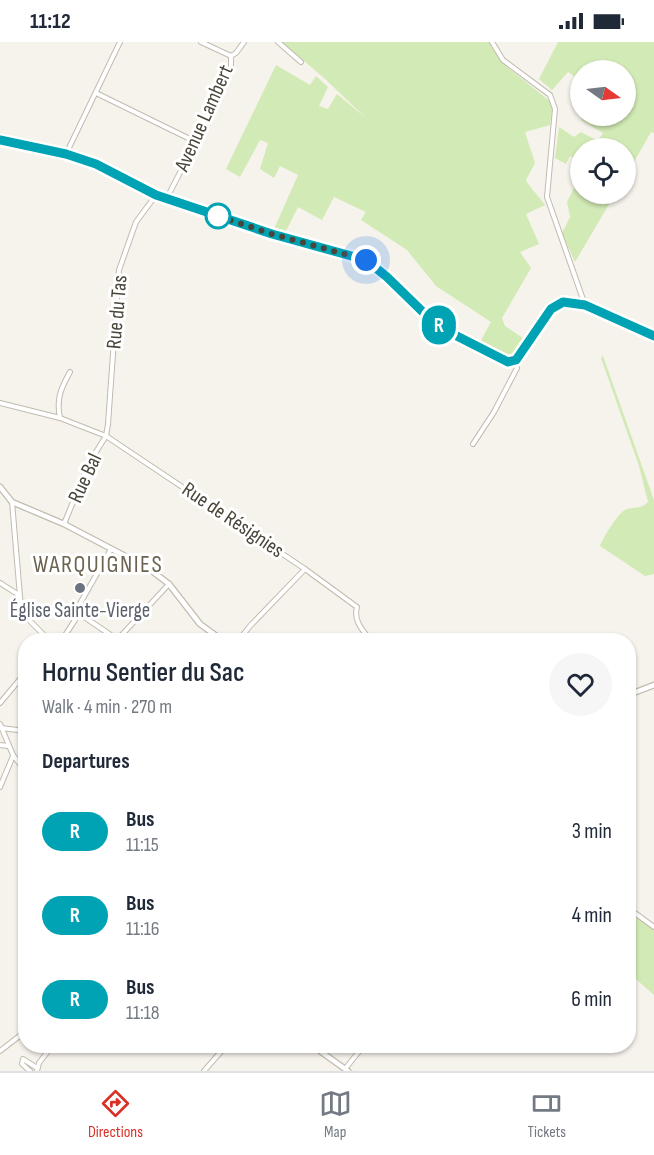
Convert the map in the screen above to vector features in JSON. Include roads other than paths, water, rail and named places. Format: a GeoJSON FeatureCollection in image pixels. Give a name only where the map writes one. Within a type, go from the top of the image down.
{"type":"FeatureCollection","features":[{"type":"Feature","properties":{"kind":"street"},"geometry":{"type":"LineString","coordinates":[[66,154],[120,42]]}},
{"type":"Feature","properties":{"kind":"street"},"geometry":{"type":"LineString","coordinates":[[201,42],[231,56]]}},
{"type":"Feature","properties":{"kind":"street","name":"Avenue Lambert"},"geometry":{"type":"LineString","coordinates":[[167,198],[192,148],[192,140],[198,134],[231,68],[231,56],[244,42]]}},
{"type":"Feature","properties":{"kind":"street"},"geometry":{"type":"LineString","coordinates":[[278,42],[301,62]]}},
{"type":"Feature","properties":{"kind":"street"},"geometry":{"type":"LineString","coordinates":[[492,42],[503,60],[550,95],[553,101],[554,126],[547,197],[585,305]]}},
{"type":"Feature","properties":{"kind":"street"},"geometry":{"type":"LineString","coordinates":[[96,93],[192,140]]}},
{"type":"Feature","properties":{"kind":"street"},"geometry":{"type":"LineString","coordinates":[[0,140],[66,154],[96,164],[156,195],[272,234],[366,260],[427,316],[447,331],[497,357],[514,361]]}},
{"type":"Feature","properties":{"kind":"street","name":"Rue du Tas"},"geometry":{"type":"LineString","coordinates":[[104,435],[108,424],[119,270],[136,222],[156,195]]}},
{"type":"Feature","properties":{"kind":"street"},"geometry":{"type":"LineString","coordinates":[[514,361],[554,306],[568,301],[585,305],[654,336]]}},
{"type":"Feature","properties":{"kind":"street"},"geometry":{"type":"LineString","coordinates":[[473,444],[508,387],[517,368],[514,361]]}},
{"type":"Feature","properties":{"kind":"street"},"geometry":{"type":"LineString","coordinates":[[0,403],[60,418],[57,407],[59,393],[70,372]]}},
{"type":"Feature","properties":{"kind":"street","name":"Rue de Résignies"},"geometry":{"type":"LineString","coordinates":[[60,418],[104,435],[184,486],[305,569],[357,608],[357,621],[365,633]]}},
{"type":"Feature","properties":{"kind":"street","name":"Rue Bal"},"geometry":{"type":"LineString","coordinates":[[64,524],[89,463],[104,435]]}},
{"type":"Feature","properties":{"kind":"street"},"geometry":{"type":"LineString","coordinates":[[0,487],[12,502],[64,524],[148,568],[169,584],[200,624],[212,633]]}},
{"type":"Feature","properties":{"kind":"street"},"geometry":{"type":"LineString","coordinates":[[12,502],[22,612],[42,633]]}},
{"type":"Feature","properties":{"kind":"street"},"geometry":{"type":"LineString","coordinates":[[67,633],[111,549]]}},
{"type":"Feature","properties":{"kind":"street"},"geometry":{"type":"LineString","coordinates":[[244,633],[305,569]]}},
{"type":"Feature","properties":{"kind":"street"},"geometry":{"type":"LineString","coordinates":[[0,583],[19,595]]}},
{"type":"Feature","properties":{"kind":"street"},"geometry":{"type":"LineString","coordinates":[[124,633],[169,584]]}},
{"type":"Feature","properties":{"kind":"street"},"geometry":{"type":"LineString","coordinates":[[77,612],[107,633]]}},
{"type":"Feature","properties":{"kind":"street"},"geometry":{"type":"LineString","coordinates":[[0,703],[18,682]]}},
{"type":"Feature","properties":{"kind":"street"},"geometry":{"type":"LineString","coordinates":[[636,692],[654,685]]}},
{"type":"Feature","properties":{"kind":"street"},"geometry":{"type":"LineString","coordinates":[[18,729],[1,726],[8,746],[18,762]]}},
{"type":"Feature","properties":{"kind":"street"},"geometry":{"type":"LineString","coordinates":[[0,745],[8,746]]}},
{"type":"Feature","properties":{"kind":"street"},"geometry":{"type":"LineString","coordinates":[[0,787],[13,755]]}},
{"type":"Feature","properties":{"kind":"street"},"geometry":{"type":"LineString","coordinates":[[636,914],[654,927]]}},
{"type":"Feature","properties":{"kind":"street"},"geometry":{"type":"LineString","coordinates":[[0,1051],[18,1037]]}},
{"type":"Feature","properties":{"kind":"street"},"geometry":{"type":"LineString","coordinates":[[30,1071],[22,1064],[23,1059],[37,1069],[47,1053]]}},
{"type":"Feature","properties":{"kind":"street"},"geometry":{"type":"LineString","coordinates":[[204,1071],[220,1053]]}},
{"type":"Feature","properties":{"kind":"street"},"geometry":{"type":"LineString","coordinates":[[323,1053],[346,1070],[358,1053]]}},
{"type":"Feature","properties":{"kind":"place","name":"Église Sainte-Vierge"},"geometry":{"type":"Point","coordinates":[80,588]}},
{"type":"Feature","properties":{"kind":"district","name":"WARQUIGNIES"},"geometry":{"type":"Point","coordinates":[98,564]}}]}
